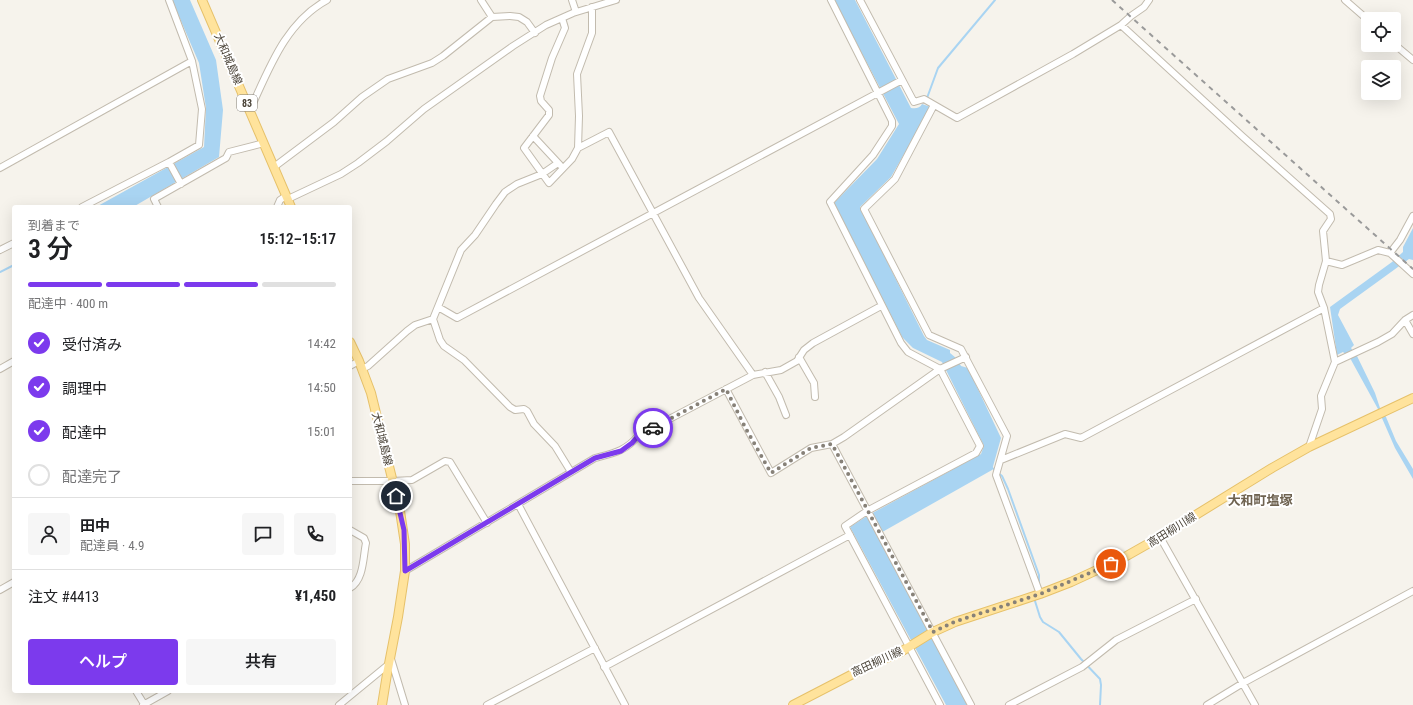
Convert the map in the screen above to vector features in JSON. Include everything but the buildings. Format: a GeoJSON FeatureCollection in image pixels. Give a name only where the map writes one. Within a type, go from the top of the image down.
{"type":"FeatureCollection","features":[{"type":"Feature","properties":{"kind":"main road","name":"大和城島線"},"geometry":{"type":"LineString","coordinates":[[202,0],[290,205]]}},
{"type":"Feature","properties":{"kind":"main road","name":"大和城島線"},"geometry":{"type":"LineString","coordinates":[[352,346],[361,365],[371,393],[404,530],[405,571],[382,705]]}},
{"type":"Feature","properties":{"kind":"main road","name":"高田柳川線"},"geometry":{"type":"LineString","coordinates":[[793,705],[852,673],[899,653],[931,633],[954,622],[1040,594],[1117,561],[1160,538],[1272,468],[1309,447],[1413,398]]}},
{"type":"Feature","properties":{"kind":"street"},"geometry":{"type":"LineString","coordinates":[[86,205],[170,164],[199,145],[202,109],[192,61],[169,0]]}},
{"type":"Feature","properties":{"kind":"street"},"geometry":{"type":"LineString","coordinates":[[250,110],[273,59],[286,37],[312,9],[327,0]]}},
{"type":"Feature","properties":{"kind":"street"},"geometry":{"type":"LineString","coordinates":[[481,0],[492,17]]}},
{"type":"Feature","properties":{"kind":"street"},"geometry":{"type":"LineString","coordinates":[[572,0],[576,12]]}},
{"type":"Feature","properties":{"kind":"street"},"geometry":{"type":"LineString","coordinates":[[278,205],[280,200],[341,174],[358,163],[387,141],[424,109],[507,50],[535,33],[576,12],[596,4],[616,0]]}},
{"type":"Feature","properties":{"kind":"street"},"geometry":{"type":"LineString","coordinates":[[831,0],[878,92],[892,121],[892,126],[873,155],[830,202],[881,306],[901,343],[908,352],[940,369],[980,446],[976,453],[867,511],[845,526],[940,705]]}},
{"type":"Feature","properties":{"kind":"street"},"geometry":{"type":"LineString","coordinates":[[860,0],[914,102],[924,98],[934,106],[957,118],[1064,60],[1121,25],[1144,7],[1149,0]]}},
{"type":"Feature","properties":{"kind":"street"},"geometry":{"type":"LineString","coordinates":[[1345,0],[1361,14]]}},
{"type":"Feature","properties":{"kind":"street"},"geometry":{"type":"LineString","coordinates":[[562,18],[565,28],[552,58],[540,96],[541,101],[549,110],[549,115],[524,148],[550,183],[572,159],[578,148],[577,74],[592,33],[596,4]]}},
{"type":"Feature","properties":{"kind":"street"},"geometry":{"type":"LineString","coordinates":[[274,167],[334,122],[362,97],[388,79],[432,63],[492,17],[519,17],[527,22],[535,33]]}},
{"type":"Feature","properties":{"kind":"street"},"geometry":{"type":"LineString","coordinates":[[1121,25],[1330,214],[1331,220],[1323,231],[1326,261],[1318,285],[1318,292],[1324,308],[1335,362],[1321,396],[1322,409],[1309,447]]}},
{"type":"Feature","properties":{"kind":"street"},"geometry":{"type":"LineString","coordinates":[[1401,50],[1413,60]]}},
{"type":"Feature","properties":{"kind":"street"},"geometry":{"type":"LineString","coordinates":[[0,168],[192,61]]}},
{"type":"Feature","properties":{"kind":"street"},"geometry":{"type":"LineString","coordinates":[[438,307],[457,318],[902,80]]}},
{"type":"Feature","properties":{"kind":"street"},"geometry":{"type":"LineString","coordinates":[[934,106],[894,178],[864,209],[929,335],[961,349],[1007,436],[996,475],[1040,594]]}},
{"type":"Feature","properties":{"kind":"street"},"geometry":{"type":"LineString","coordinates":[[578,148],[609,132],[699,298],[753,375]]}},
{"type":"Feature","properties":{"kind":"street"},"geometry":{"type":"LineString","coordinates":[[532,136],[563,168]]}},
{"type":"Feature","properties":{"kind":"street"},"geometry":{"type":"LineString","coordinates":[[157,205],[154,199],[226,158],[229,152],[264,143]]}},
{"type":"Feature","properties":{"kind":"street"},"geometry":{"type":"LineString","coordinates":[[558,163],[542,174],[517,184],[505,192],[475,235],[460,250],[433,319],[440,340],[444,346],[464,360],[510,408],[515,410],[524,409],[527,411],[534,424],[556,446],[571,472]]}},
{"type":"Feature","properties":{"kind":"street"},"geometry":{"type":"LineString","coordinates":[[170,164],[181,184]]}},
{"type":"Feature","properties":{"kind":"street"},"geometry":{"type":"LineString","coordinates":[[1390,253],[1400,240],[1413,216]]}},
{"type":"Feature","properties":{"kind":"street"},"geometry":{"type":"LineString","coordinates":[[0,250],[12,243]]}},
{"type":"Feature","properties":{"kind":"street"},"geometry":{"type":"LineString","coordinates":[[1326,261],[1342,265],[1378,250],[1390,253],[1413,274]]}},
{"type":"Feature","properties":{"kind":"street"},"geometry":{"type":"LineString","coordinates":[[405,571],[595,458],[621,451],[632,443],[639,435],[753,375],[781,370],[797,361],[804,350],[813,343],[881,306]]}},
{"type":"Feature","properties":{"kind":"street"},"geometry":{"type":"LineString","coordinates":[[1001,460],[1064,434],[1081,438],[1324,308]]}},
{"type":"Feature","properties":{"kind":"street"},"geometry":{"type":"LineString","coordinates":[[1335,362],[1392,334],[1405,320],[1413,315]]}},
{"type":"Feature","properties":{"kind":"street"},"geometry":{"type":"LineString","coordinates":[[352,366],[368,366],[406,331],[415,325],[433,319]]}},
{"type":"Feature","properties":{"kind":"street"},"geometry":{"type":"LineString","coordinates":[[1405,320],[1413,334]]}},
{"type":"Feature","properties":{"kind":"street"},"geometry":{"type":"LineString","coordinates":[[799,357],[814,382],[814,397]]}},
{"type":"Feature","properties":{"kind":"street"},"geometry":{"type":"LineString","coordinates":[[726,389],[746,429],[771,473],[811,448],[832,444],[844,437],[940,369],[966,357]]}},
{"type":"Feature","properties":{"kind":"street"},"geometry":{"type":"LineString","coordinates":[[0,369],[12,362]]}},
{"type":"Feature","properties":{"kind":"street"},"geometry":{"type":"LineString","coordinates":[[765,372],[779,397],[786,415]]}},
{"type":"Feature","properties":{"kind":"street"},"geometry":{"type":"LineString","coordinates":[[832,444],[931,633],[971,705]]}},
{"type":"Feature","properties":{"kind":"street"},"geometry":{"type":"LineString","coordinates":[[352,481],[393,482],[412,480],[445,461],[450,462],[487,523]]}},
{"type":"Feature","properties":{"kind":"street"},"geometry":{"type":"LineString","coordinates":[[518,504],[625,705]]}},
{"type":"Feature","properties":{"kind":"street"},"geometry":{"type":"LineString","coordinates":[[352,531],[364,538],[366,542],[360,576],[355,585],[352,587]]}},
{"type":"Feature","properties":{"kind":"street"},"geometry":{"type":"LineString","coordinates":[[604,667],[850,535]]}},
{"type":"Feature","properties":{"kind":"street"},"geometry":{"type":"LineString","coordinates":[[1160,538],[1255,705]]}},
{"type":"Feature","properties":{"kind":"street"},"geometry":{"type":"LineString","coordinates":[[0,590],[12,583]]}},
{"type":"Feature","properties":{"kind":"street"},"geometry":{"type":"LineString","coordinates":[[1207,705],[1243,683],[1413,591]]}},
{"type":"Feature","properties":{"kind":"street"},"geometry":{"type":"LineString","coordinates":[[1010,705],[1082,666],[1116,640],[1196,600]]}},
{"type":"Feature","properties":{"kind":"street"},"geometry":{"type":"LineString","coordinates":[[487,705],[594,648]]}},
{"type":"Feature","properties":{"kind":"street"},"geometry":{"type":"LineString","coordinates":[[339,705],[389,661],[405,705]]}},
{"type":"Feature","properties":{"kind":"street"},"geometry":{"type":"LineString","coordinates":[[137,693],[143,705],[164,693]]}},
{"type":"Feature","properties":{"kind":"water"},"geometry":{"type":"Polygon","coordinates":[[[172,0],[190,0],[216,60],[223,110],[219,157],[136,205],[100,205],[204,147],[206,108],[199,63],[172,0]]]}},
{"type":"Feature","properties":{"kind":"water"},"geometry":{"type":"Polygon","coordinates":[[[834,0],[855,0],[911,108],[918,108],[922,104],[931,107],[891,177],[860,207],[924,336],[927,340],[950,350],[950,353],[956,358],[961,366],[968,368],[1001,438],[992,470],[877,535],[968,705],[946,705],[850,527],[867,516],[981,454],[984,446],[942,362],[913,348],[902,337],[834,203],[877,159],[899,124],[834,0]]]}},
{"type":"Feature","properties":{"kind":"water"},"geometry":{"type":"Polygon","coordinates":[[[1413,228],[1413,260],[1409,259],[1340,309],[1338,315],[1354,345],[1351,348],[1357,356],[1375,393],[1380,408],[1386,417],[1396,441],[1413,469],[1413,479],[1395,448],[1378,409],[1350,358],[1343,352],[1337,355],[1330,307],[1392,262],[1403,252],[1403,247],[1413,228]]]}},
{"type":"Feature","properties":{"kind":"waterway"},"geometry":{"type":"LineString","coordinates":[[927,98],[938,68],[995,0]]}},
{"type":"Feature","properties":{"kind":"waterway"},"geometry":{"type":"LineString","coordinates":[[0,272],[12,266]]}},
{"type":"Feature","properties":{"kind":"waterway"},"geometry":{"type":"LineString","coordinates":[[991,467],[1002,476],[1008,489],[1039,575],[1039,587]]}},
{"type":"Feature","properties":{"kind":"waterway"},"geometry":{"type":"LineString","coordinates":[[1035,598],[1040,617],[1043,622],[1059,632],[1100,679],[1100,705]]}},
{"type":"Feature","properties":{"kind":"railway"},"geometry":{"type":"LineString","coordinates":[[1112,0],[1413,269]]}},
{"type":"Feature","properties":{"kind":"way so far"},"geometry":{"type":"LineString","coordinates":[[653,428],[726,389],[746,429],[771,473],[811,448],[832,444],[933,632],[954,622],[1040,594],[1111,564]]}},
{"type":"Feature","properties":{"kind":"district","name":"大和町塩塚"},"geometry":{"type":"Point","coordinates":[1260,500]}},
{"type":"Feature","properties":{"kind":"route"},"geometry":{"type":"LineString","coordinates":[[396,496],[404,530],[405,571],[595,458],[621,451],[632,443],[639,435],[653,428]]}}]}
